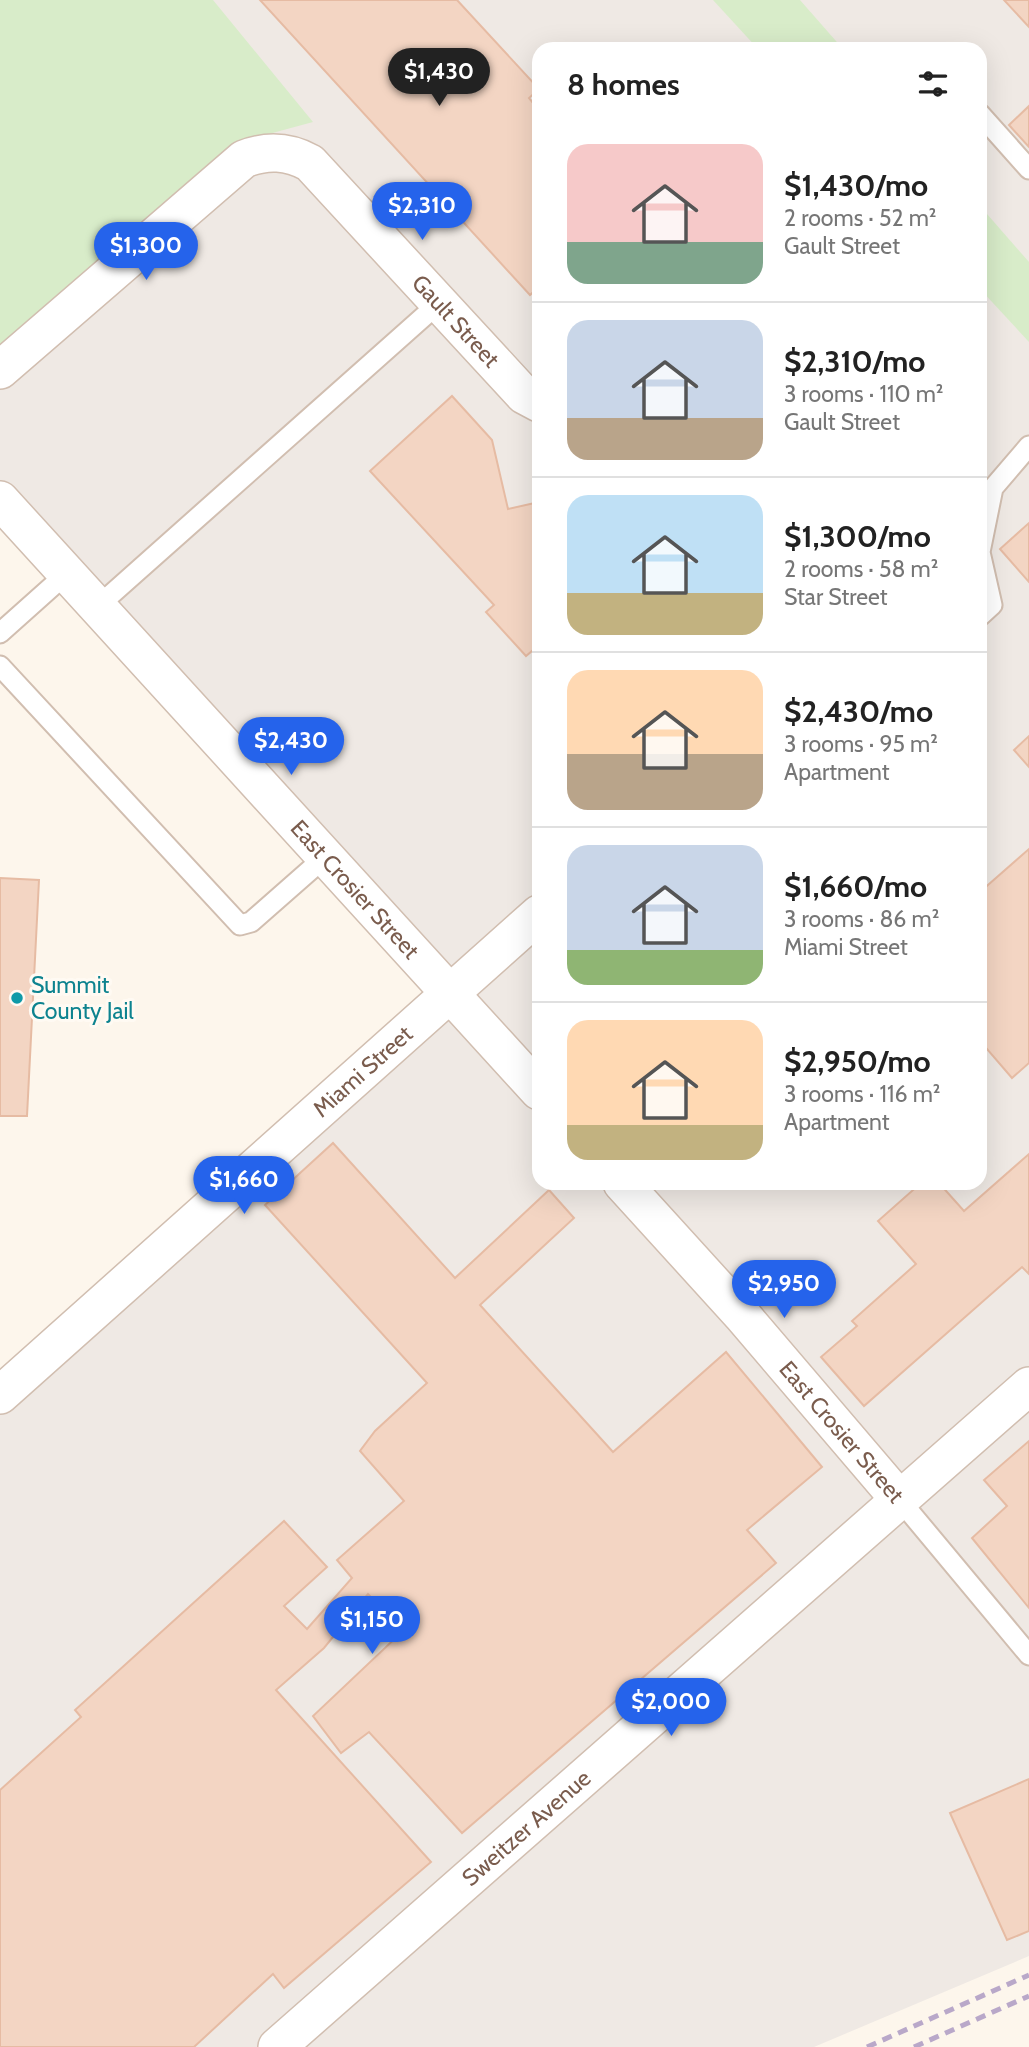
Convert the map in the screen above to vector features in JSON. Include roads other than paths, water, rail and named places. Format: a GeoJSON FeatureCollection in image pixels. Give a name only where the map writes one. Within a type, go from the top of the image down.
{"type":"FeatureCollection","features":[{"type":"Feature","properties":{"kind":"street","name":"Gault Street"},"geometry":{"type":"LineString","coordinates":[[0,370],[244,159],[258,154],[282,153],[298,156],[310,163],[524,395],[532,399]]}},
{"type":"Feature","properties":{"kind":"street","name":"East Crosier Street"},"geometry":{"type":"LineString","coordinates":[[0,500],[532,1083]]}},
{"type":"Feature","properties":{"kind":"street","name":"Miami Street"},"geometry":{"type":"LineString","coordinates":[[0,1395],[532,920]]}},
{"type":"Feature","properties":{"kind":"street","name":"East Crosier Street"},"geometry":{"type":"LineString","coordinates":[[628,1190],[742,1315],[898,1499]]}},
{"type":"Feature","properties":{"kind":"street","name":"Sweitzer Avenue"},"geometry":{"type":"LineString","coordinates":[[276,2047],[1029,1386]]}},
{"type":"Feature","properties":{"kind":"lane"},"geometry":{"type":"LineString","coordinates":[[987,122],[1029,169]]}},
{"type":"Feature","properties":{"kind":"lane"},"geometry":{"type":"LineString","coordinates":[[97,607],[439,303]]}},
{"type":"Feature","properties":{"kind":"lane"},"geometry":{"type":"LineString","coordinates":[[987,518],[993,488],[1029,446]]}},
{"type":"Feature","properties":{"kind":"lane"},"geometry":{"type":"LineString","coordinates":[[0,633],[66,573]]}},
{"type":"Feature","properties":{"kind":"lane"},"geometry":{"type":"LineString","coordinates":[[987,583],[992,605],[987,610]]}},
{"type":"Feature","properties":{"kind":"lane"},"geometry":{"type":"LineString","coordinates":[[0,666],[240,925],[251,922],[325,857]]}},
{"type":"Feature","properties":{"kind":"lane","name":"East Crosier Street"},"geometry":{"type":"LineString","coordinates":[[898,1499],[1029,1655]]}},
{"type":"Feature","properties":{"kind":"railway"},"geometry":{"type":"LineString","coordinates":[[867,2047],[1029,1975]]}},
{"type":"Feature","properties":{"kind":"railway"},"geometry":{"type":"LineString","coordinates":[[914,2047],[1029,1996]]}},
{"type":"Feature","properties":{"kind":"place","name":"Summit County Jail"},"geometry":{"type":"Point","coordinates":[17,998]}}]}
